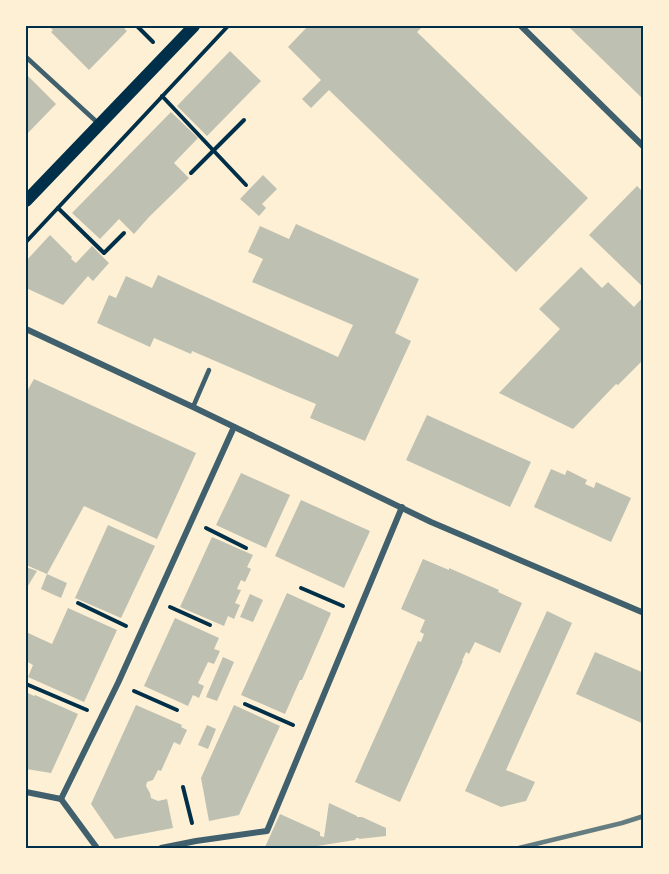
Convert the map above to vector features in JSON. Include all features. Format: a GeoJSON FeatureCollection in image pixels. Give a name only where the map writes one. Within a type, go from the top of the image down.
{"type":"FeatureCollection","features":[{"type":"Feature","properties":{"kind":"main road"},"geometry":{"type":"LineString","coordinates":[[26,201],[194,26]]}},
{"type":"Feature","properties":{"kind":"street"},"geometry":{"type":"LineString","coordinates":[[521,26],[644,147]]}},
{"type":"Feature","properties":{"kind":"street"},"geometry":{"type":"LineString","coordinates":[[26,329],[402,507],[644,613]]}},
{"type":"Feature","properties":{"kind":"street"},"geometry":{"type":"LineString","coordinates":[[61,799],[118,683],[234,428]]}},
{"type":"Feature","properties":{"kind":"street"},"geometry":{"type":"LineString","coordinates":[[161,849],[267,831],[402,507]]}},
{"type":"Feature","properties":{"kind":"street"},"geometry":{"type":"LineString","coordinates":[[26,792],[61,799],[97,849]]}},
{"type":"Feature","properties":{"kind":"lane"},"geometry":{"type":"LineString","coordinates":[[26,57],[99,124]]}},
{"type":"Feature","properties":{"kind":"lane"},"geometry":{"type":"LineString","coordinates":[[193,407],[208,370]]}},
{"type":"Feature","properties":{"kind":"path"},"geometry":{"type":"LineString","coordinates":[[26,242],[228,26]]}},
{"type":"Feature","properties":{"kind":"path"},"geometry":{"type":"LineString","coordinates":[[162,96],[246,185]]}},
{"type":"Feature","properties":{"kind":"path"},"geometry":{"type":"LineString","coordinates":[[191,173],[244,120]]}},
{"type":"Feature","properties":{"kind":"path"},"geometry":{"type":"LineString","coordinates":[[58,208],[104,254],[124,233]]}},
{"type":"Feature","properties":{"kind":"path"},"geometry":{"type":"LineString","coordinates":[[191,521],[246,548]]}},
{"type":"Feature","properties":{"kind":"path"},"geometry":{"type":"LineString","coordinates":[[301,588],[357,612]]}},
{"type":"Feature","properties":{"kind":"path"},"geometry":{"type":"LineString","coordinates":[[156,600],[210,625]]}},
{"type":"Feature","properties":{"kind":"path"},"geometry":{"type":"LineString","coordinates":[[78,603],[141,633]]}},
{"type":"Feature","properties":{"kind":"path"},"geometry":{"type":"LineString","coordinates":[[118,683],[177,710]]}},
{"type":"Feature","properties":{"kind":"path"},"geometry":{"type":"LineString","coordinates":[[26,684],[101,716]]}},
{"type":"Feature","properties":{"kind":"path"},"geometry":{"type":"LineString","coordinates":[[245,704],[308,732]]}},
{"type":"Feature","properties":{"kind":"path"},"geometry":{"type":"LineString","coordinates":[[183,787],[196,842]]}},
{"type":"Feature","properties":{"kind":"building"},"geometry":{"type":"Polygon","coordinates":[[[48,26],[122,26],[127,31],[89,70],[51,32],[53,30],[48,26]]]}},
{"type":"Feature","properties":{"kind":"building"},"geometry":{"type":"Polygon","coordinates":[[[308,26],[423,26],[417,32],[588,198],[516,272],[329,90],[311,108],[302,99],[321,80],[288,47],[308,26]]]}},
{"type":"Feature","properties":{"kind":"building"},"geometry":{"type":"Polygon","coordinates":[[[568,26],[644,26],[644,100],[568,26]]]}},
{"type":"Feature","properties":{"kind":"building"},"geometry":{"type":"Polygon","coordinates":[[[230,51],[261,81],[207,136],[177,106],[230,51]]]}},
{"type":"Feature","properties":{"kind":"building"},"geometry":{"type":"Polygon","coordinates":[[[26,74],[56,104],[26,135],[26,74]]]}},
{"type":"Feature","properties":{"kind":"building"},"geometry":{"type":"Polygon","coordinates":[[[171,112],[198,138],[174,163],[189,178],[134,234],[119,219],[100,239],[72,213],[171,112]]]}},
{"type":"Feature","properties":{"kind":"building"},"geometry":{"type":"Polygon","coordinates":[[[263,175],[277,189],[262,204],[266,208],[259,216],[240,199],[263,175]]]}},
{"type":"Feature","properties":{"kind":"building"},"geometry":{"type":"Polygon","coordinates":[[[637,186],[644,193],[644,288],[589,235],[637,186]]]}},
{"type":"Feature","properties":{"kind":"building"},"geometry":{"type":"Polygon","coordinates":[[[296,224],[419,279],[395,333],[411,341],[365,441],[310,418],[316,404],[192,351],[191,354],[154,338],[150,347],[97,323],[109,295],[116,298],[126,276],[152,288],[158,275],[338,357],[353,325],[252,282],[263,259],[248,252],[260,226],[289,239],[296,224]]]}},
{"type":"Feature","properties":{"kind":"building"},"geometry":{"type":"Polygon","coordinates":[[[50,235],[76,263],[92,246],[109,263],[93,281],[88,276],[63,305],[26,288],[26,261],[50,235]]]}},
{"type":"Feature","properties":{"kind":"building"},"geometry":{"type":"Polygon","coordinates":[[[581,267],[602,288],[608,282],[634,307],[644,296],[644,359],[618,385],[616,384],[573,429],[499,393],[560,329],[539,309],[581,267]]]}},
{"type":"Feature","properties":{"kind":"building"},"geometry":{"type":"Polygon","coordinates":[[[34,379],[196,453],[157,539],[84,506],[47,574],[26,565],[26,393],[34,379]]]}},
{"type":"Feature","properties":{"kind":"building"},"geometry":{"type":"Polygon","coordinates":[[[427,415],[531,462],[510,507],[406,460],[427,415]]]}},
{"type":"Feature","properties":{"kind":"building"},"geometry":{"type":"Polygon","coordinates":[[[551,469],[565,475],[567,470],[587,480],[585,484],[594,488],[596,482],[631,498],[611,542],[534,507],[551,469]]]}},
{"type":"Feature","properties":{"kind":"building"},"geometry":{"type":"Polygon","coordinates":[[[241,473],[290,495],[266,548],[216,525],[241,473]]]}},
{"type":"Feature","properties":{"kind":"building"},"geometry":{"type":"Polygon","coordinates":[[[301,500],[370,531],[344,588],[275,556],[301,500]]]}},
{"type":"Feature","properties":{"kind":"building"},"geometry":{"type":"Polygon","coordinates":[[[108,525],[155,546],[121,618],[75,598],[108,525]]]}},
{"type":"Feature","properties":{"kind":"building"},"geometry":{"type":"Polygon","coordinates":[[[212,537],[253,555],[247,567],[251,569],[245,582],[241,580],[237,589],[241,590],[235,603],[240,605],[234,619],[228,616],[224,626],[180,607],[212,537]]]}},
{"type":"Feature","properties":{"kind":"building"},"geometry":{"type":"Polygon","coordinates":[[[423,559],[499,590],[498,592],[522,603],[500,653],[475,642],[469,654],[466,652],[400,802],[355,782],[418,641],[421,642],[424,634],[420,632],[425,620],[401,609],[423,559]]]}},
{"type":"Feature","properties":{"kind":"building"},"geometry":{"type":"Polygon","coordinates":[[[26,567],[37,571],[26,589],[26,567]]]}},
{"type":"Feature","properties":{"kind":"building"},"geometry":{"type":"Polygon","coordinates":[[[47,574],[67,583],[61,598],[41,589],[47,574]]]}},
{"type":"Feature","properties":{"kind":"building"},"geometry":{"type":"Polygon","coordinates":[[[287,593],[331,613],[285,714],[241,695],[287,593]]]}},
{"type":"Feature","properties":{"kind":"building"},"geometry":{"type":"Polygon","coordinates":[[[250,594],[263,600],[253,622],[240,617],[250,594]]]}},
{"type":"Feature","properties":{"kind":"building"},"geometry":{"type":"Polygon","coordinates":[[[68,608],[117,630],[84,702],[28,677],[33,665],[26,661],[26,632],[52,644],[68,608]]]}},
{"type":"Feature","properties":{"kind":"building"},"geometry":{"type":"Polygon","coordinates":[[[547,611],[572,623],[506,770],[535,782],[526,801],[501,807],[465,791],[547,611]]]}},
{"type":"Feature","properties":{"kind":"building"},"geometry":{"type":"Polygon","coordinates":[[[175,618],[219,638],[214,649],[220,651],[214,664],[208,662],[198,683],[204,686],[199,698],[193,695],[188,706],[144,686],[175,618]]]}},
{"type":"Feature","properties":{"kind":"building"},"geometry":{"type":"Polygon","coordinates":[[[595,652],[644,673],[644,724],[576,694],[595,652]]]}},
{"type":"Feature","properties":{"kind":"building"},"geometry":{"type":"Polygon","coordinates":[[[223,657],[234,662],[217,701],[206,697],[223,657]]]}},
{"type":"Feature","properties":{"kind":"building"},"geometry":{"type":"Polygon","coordinates":[[[28,693],[78,714],[51,773],[26,769],[26,699],[28,693]]]}},
{"type":"Feature","properties":{"kind":"building"},"geometry":{"type":"Polygon","coordinates":[[[136,705],[182,725],[181,727],[187,730],[180,745],[174,742],[161,771],[158,770],[153,780],[147,782],[146,786],[151,798],[158,801],[167,799],[173,828],[115,839],[91,804],[136,705]]]}},
{"type":"Feature","properties":{"kind":"building"},"geometry":{"type":"Polygon","coordinates":[[[234,705],[280,726],[239,815],[209,821],[201,778],[234,705]]]}},
{"type":"Feature","properties":{"kind":"building"},"geometry":{"type":"Polygon","coordinates":[[[207,725],[216,729],[208,749],[198,745],[207,725]]]}},
{"type":"Feature","properties":{"kind":"building"},"geometry":{"type":"Polygon","coordinates":[[[329,803],[386,828],[386,836],[356,838],[305,848],[265,847],[280,814],[320,832],[320,836],[324,837],[329,803]]]}},
{"type":"Feature","properties":{"kind":"railway"},"geometry":{"type":"LineString","coordinates":[[519,848],[644,816]]}}]}
